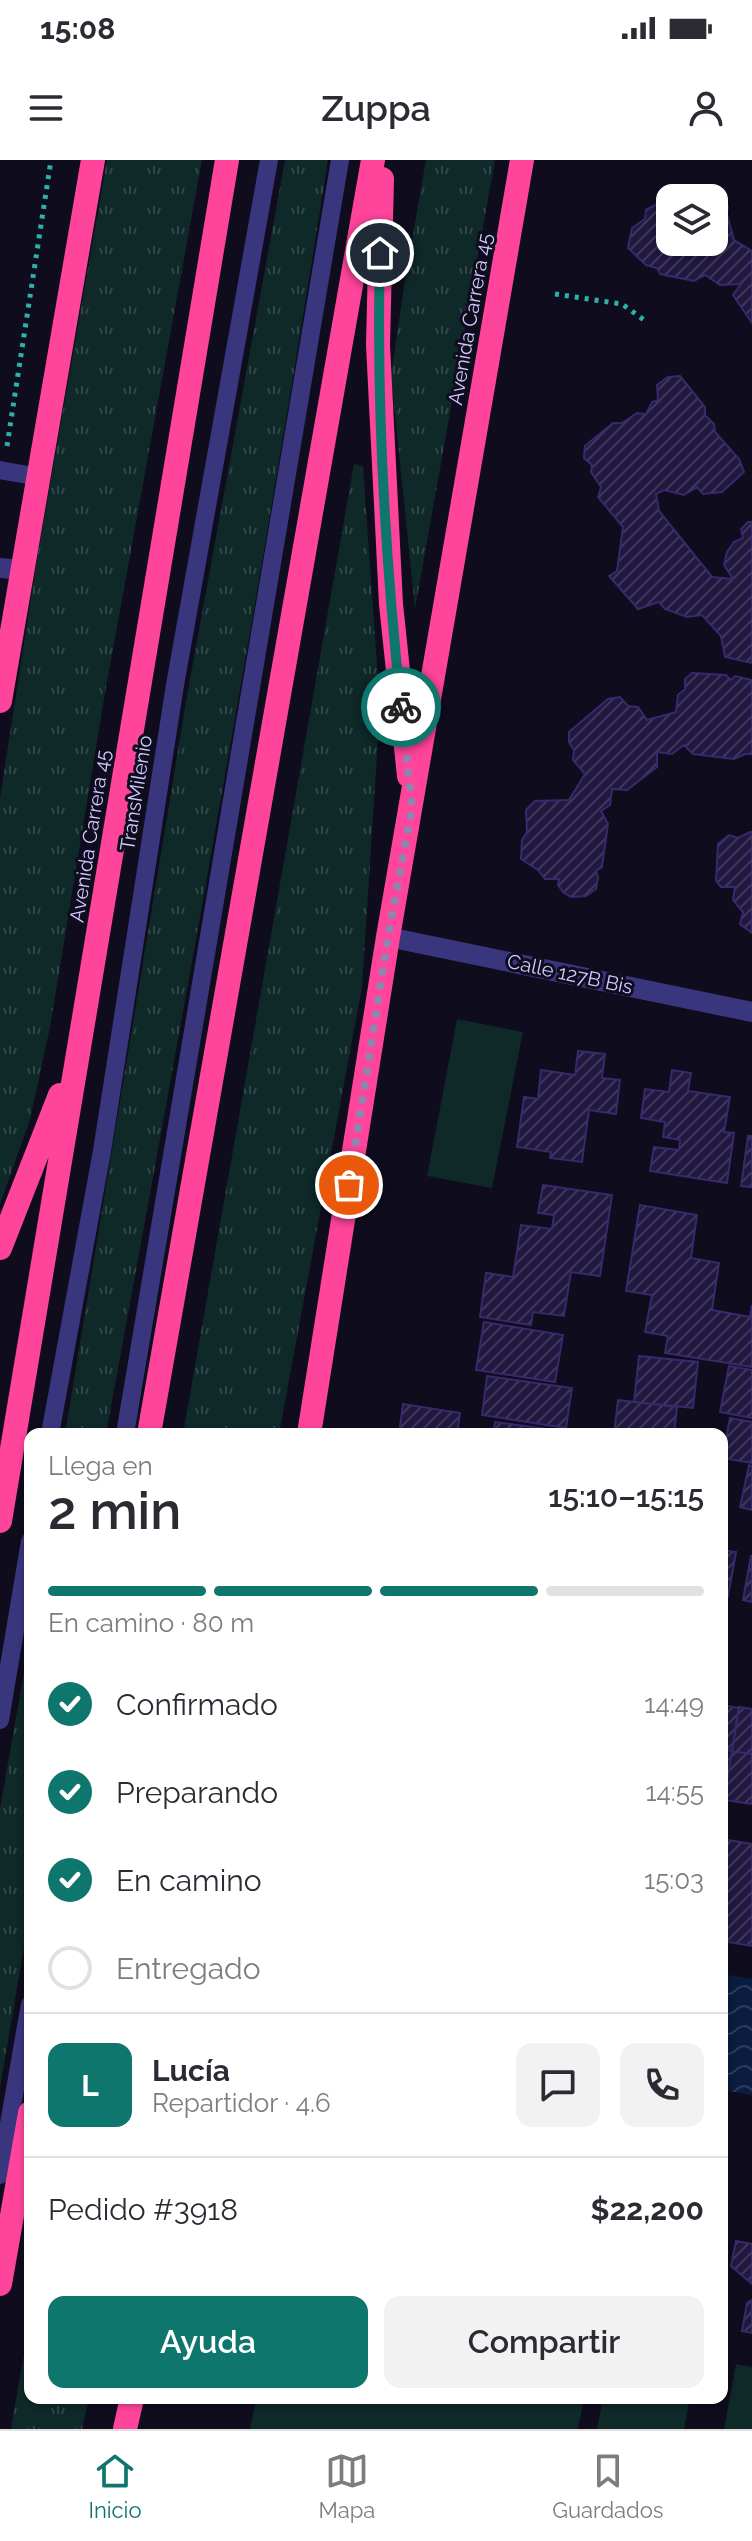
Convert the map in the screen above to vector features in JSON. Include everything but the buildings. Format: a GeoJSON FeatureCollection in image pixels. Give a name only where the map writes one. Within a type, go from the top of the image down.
{"type":"FeatureCollection","features":[{"type":"Feature","properties":{"kind":"highway"},"geometry":{"type":"LineString","coordinates":[[0,701],[11,569],[39,477],[93,160]]}},
{"type":"Feature","properties":{"kind":"highway","name":"Avenida Carrera 45"},"geometry":{"type":"LineString","coordinates":[[0,1521],[227,160]]}},
{"type":"Feature","properties":{"kind":"highway"},"geometry":{"type":"LineString","coordinates":[[150,1428],[373,160]]}},
{"type":"Feature","properties":{"kind":"highway"},"geometry":{"type":"LineString","coordinates":[[383,160],[378,345],[391,604],[412,807]]}},
{"type":"Feature","properties":{"kind":"highway","name":"Avenida Carrera 45"},"geometry":{"type":"LineString","coordinates":[[310,1428],[388,937],[522,160]]}},
{"type":"Feature","properties":{"kind":"highway"},"geometry":{"type":"LineString","coordinates":[[0,1248],[79,1044]]}},
{"type":"Feature","properties":{"kind":"highway"},"geometry":{"type":"LineString","coordinates":[[0,2284],[24,2147]]}},
{"type":"Feature","properties":{"kind":"highway"},"geometry":{"type":"LineString","coordinates":[[125,2429],[131,2404]]}},
{"type":"Feature","properties":{"kind":"street","name":"Calle 127B Bis"},"geometry":{"type":"LineString","coordinates":[[388,937],[752,1012]]}},
{"type":"Feature","properties":{"kind":"lane","name":"TransMilenio"},"geometry":{"type":"LineString","coordinates":[[51,1428],[102,1151],[177,670],[269,160]]}},
{"type":"Feature","properties":{"kind":"lane"},"geometry":{"type":"LineString","coordinates":[[126,1428],[340,160]]}},
{"type":"Feature","properties":{"kind":"lane"},"geometry":{"type":"LineString","coordinates":[[1,470],[39,477]]}},
{"type":"Feature","properties":{"kind":"lane"},"geometry":{"type":"LineString","coordinates":[[0,1720],[24,1577]]}},
{"type":"Feature","properties":{"kind":"lane"},"geometry":{"type":"LineString","coordinates":[[0,2175],[24,2038]]}},
{"type":"Feature","properties":{"kind":"path"},"geometry":{"type":"LineString","coordinates":[[1,470],[51,160]]}},
{"type":"Feature","properties":{"kind":"path"},"geometry":{"type":"LineString","coordinates":[[555,294],[622,304],[644,320]]}},
{"type":"Feature","properties":{"kind":"green space"},"geometry":{"type":"Polygon","coordinates":[[[107,160],[202,160],[105,693],[50,1027],[30,1120],[0,1204],[0,798],[37,559],[107,160]]]}},
{"type":"Feature","properties":{"kind":"green space"},"geometry":{"type":"Polygon","coordinates":[[[285,160],[328,160],[249,639],[107,1428],[66,1428],[188,690],[285,160]]]}},
{"type":"Feature","properties":{"kind":"green space"},"geometry":{"type":"Polygon","coordinates":[[[426,160],[495,160],[415,609],[391,375],[426,160]]]}},
{"type":"Feature","properties":{"kind":"green space"},"geometry":{"type":"Polygon","coordinates":[[[354,464],[363,466],[380,708],[362,987],[280,1428],[184,1428],[354,464]]]}},
{"type":"Feature","properties":{"kind":"green space"},"geometry":{"type":"Polygon","coordinates":[[[457,1019],[523,1032],[492,1188],[427,1176],[457,1019]]]}},
{"type":"Feature","properties":{"kind":"green space"},"geometry":{"type":"Polygon","coordinates":[[[24,1672],[24,1947],[0,2088],[0,1809],[24,1672]]]}},
{"type":"Feature","properties":{"kind":"green space"},"geometry":{"type":"Polygon","coordinates":[[[24,2354],[24,2404],[88,2404],[82,2429],[11,2429],[24,2354]]]}},
{"type":"Feature","properties":{"kind":"green space"},"geometry":{"type":"Polygon","coordinates":[[[736,2364],[752,2367],[752,2429],[724,2429],[736,2364]]]}},
{"type":"Feature","properties":{"kind":"green space"},"geometry":{"type":"Polygon","coordinates":[[[255,2404],[583,2404],[578,2429],[250,2429],[255,2404]]]}},
{"type":"Feature","properties":{"kind":"green space"},"geometry":{"type":"Polygon","coordinates":[[[602,2404],[689,2404],[684,2429],[597,2429],[602,2404]]]}},
{"type":"Feature","properties":{"kind":"water"},"geometry":{"type":"Polygon","coordinates":[[[728,1975],[752,1979],[752,2095],[728,2091],[728,1975]]]}},
{"type":"Feature","properties":{"kind":"way so far"},"geometry":{"type":"LineString","coordinates":[[349,1185],[412,807],[401,707]]}},
{"type":"Feature","properties":{"kind":"route"},"geometry":{"type":"LineString","coordinates":[[380,253],[378,345],[391,604],[401,707]]}}]}
